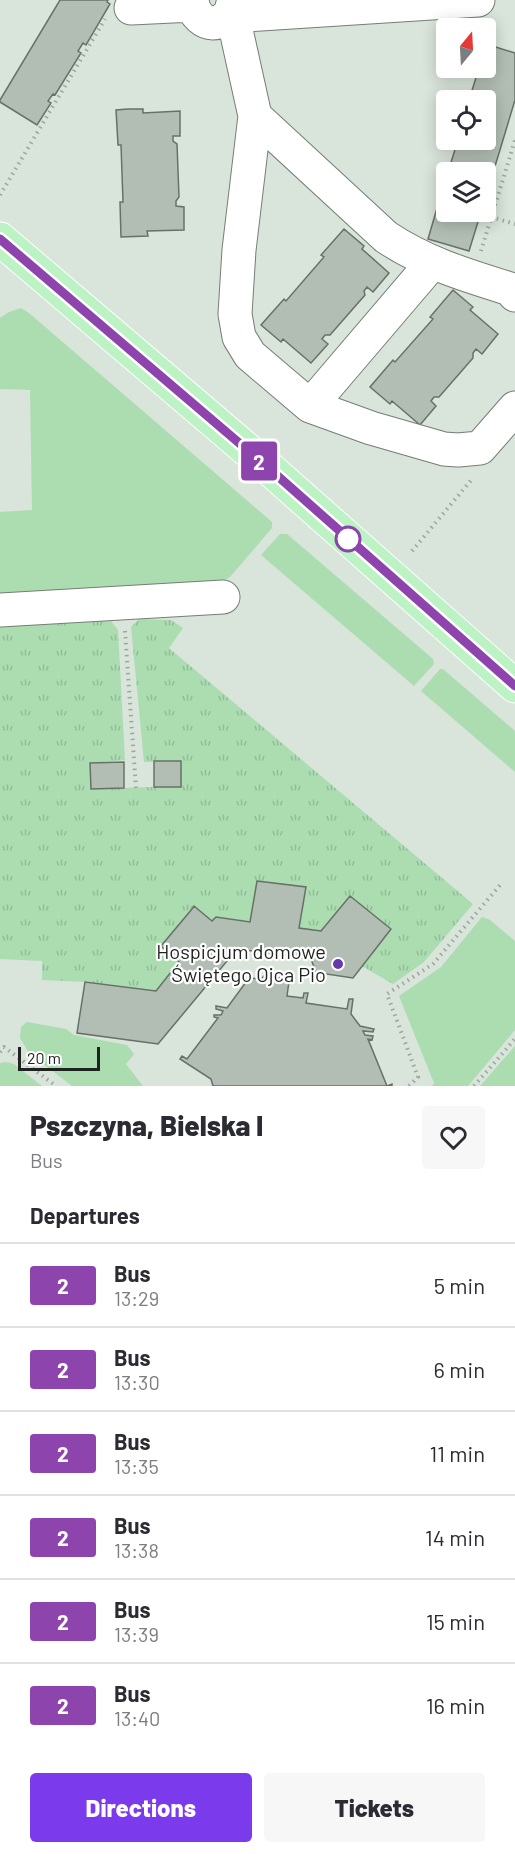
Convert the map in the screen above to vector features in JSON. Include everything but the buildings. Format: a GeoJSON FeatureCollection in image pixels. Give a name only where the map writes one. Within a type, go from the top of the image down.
{"type":"FeatureCollection","features":[{"type":"Feature","properties":{"kind":"main road"},"geometry":{"type":"LineString","coordinates":[[3,247],[280,479],[515,686]]}},
{"type":"Feature","properties":{"kind":"lane"},"geometry":{"type":"LineString","coordinates":[[232,7],[247,15],[478,0]]}},
{"type":"Feature","properties":{"kind":"lane"},"geometry":{"type":"LineString","coordinates":[[121,9],[192,3],[198,16],[211,22],[218,22],[232,7]]}},
{"type":"Feature","properties":{"kind":"lane"},"geometry":{"type":"LineString","coordinates":[[232,7],[255,116],[239,250],[235,314],[239,337],[250,355],[310,406],[371,428],[444,449],[480,448],[515,408]]}},
{"type":"Feature","properties":{"kind":"lane"},"geometry":{"type":"LineString","coordinates":[[255,116],[386,237],[432,264],[510,289],[515,295]]}},
{"type":"Feature","properties":{"kind":"lane"},"geometry":{"type":"LineString","coordinates":[[310,406],[432,264]]}},
{"type":"Feature","properties":{"kind":"lane"},"geometry":{"type":"LineString","coordinates":[[0,610],[223,597]]}},
{"type":"Feature","properties":{"kind":"lane"},"geometry":{"type":"LineString","coordinates":[[169,600],[200,625]]}},
{"type":"Feature","properties":{"kind":"path"},"geometry":{"type":"LineString","coordinates":[[0,195],[121,9]]}},
{"type":"Feature","properties":{"kind":"path"},"geometry":{"type":"LineString","coordinates":[[496,201],[515,140]]}},
{"type":"Feature","properties":{"kind":"path"},"geometry":{"type":"LineString","coordinates":[[496,218],[515,224]]}},
{"type":"Feature","properties":{"kind":"path"},"geometry":{"type":"LineString","coordinates":[[473,277],[490,222]]}},
{"type":"Feature","properties":{"kind":"path"},"geometry":{"type":"LineString","coordinates":[[412,551],[472,480],[473,448]]}},
{"type":"Feature","properties":{"kind":"path"},"geometry":{"type":"LineString","coordinates":[[123,603],[136,788]]}},
{"type":"Feature","properties":{"kind":"path"},"geometry":{"type":"LineString","coordinates":[[409,1086],[418,1077],[387,994],[433,964],[501,884]]}},
{"type":"Feature","properties":{"kind":"path"},"geometry":{"type":"LineString","coordinates":[[474,1086],[515,1038]]}},
{"type":"Feature","properties":{"kind":"path"},"geometry":{"type":"LineString","coordinates":[[0,1052],[4,1047],[56,1086]]}},
{"type":"Feature","properties":{"kind":"green space"},"geometry":{"type":"Polygon","coordinates":[[[21,308],[272,522],[272,528],[230,577],[223,581],[0,595],[0,512],[32,510],[30,390],[0,389],[0,318],[21,308]]]}},
{"type":"Feature","properties":{"kind":"green space"},"geometry":{"type":"Polygon","coordinates":[[[280,534],[287,534],[433,659],[434,664],[414,686],[261,555],[280,534]]]}},
{"type":"Feature","properties":{"kind":"green space"},"geometry":{"type":"Polygon","coordinates":[[[139,619],[171,620],[183,628],[169,648],[473,904],[424,962],[393,984],[362,966],[391,929],[350,896],[321,931],[299,928],[305,887],[257,881],[250,922],[216,917],[212,921],[194,907],[161,946],[179,962],[156,991],[86,982],[42,980],[42,961],[0,959],[0,627],[27,622],[111,621],[118,630],[125,760],[90,763],[91,789],[181,786],[181,761],[144,762],[131,627],[139,619]]]}},
{"type":"Feature","properties":{"kind":"green space"},"geometry":{"type":"Polygon","coordinates":[[[440,669],[443,669],[515,731],[515,772],[421,691],[440,669]]]}},
{"type":"Feature","properties":{"kind":"green space"},"geometry":{"type":"Polygon","coordinates":[[[482,917],[490,920],[515,941],[515,1030],[468,1086],[432,1086],[434,1083],[399,996],[441,967],[482,917]]]}},
{"type":"Feature","properties":{"kind":"green space"},"geometry":{"type":"Polygon","coordinates":[[[27,1022],[66,1029],[74,1035],[127,1045],[134,1054],[126,1064],[143,1086],[72,1086],[29,1053],[20,1038],[21,1027],[27,1022]]]}},
{"type":"Feature","properties":{"kind":"green space"},"geometry":{"type":"Polygon","coordinates":[[[515,1046],[515,1086],[480,1086],[515,1046]]]}},
{"type":"Feature","properties":{"kind":"green space"},"geometry":{"type":"Polygon","coordinates":[[[0,1063],[14,1064],[42,1086],[0,1086],[0,1063]]]}},
{"type":"Feature","properties":{"kind":"bus line","name":"2"},"geometry":{"type":"LineString","coordinates":[[0,239],[272,471],[515,686]]}},
{"type":"Feature","properties":{"kind":"place","name":"Hospicjum domowe Świętego Ojca Pio"},"geometry":{"type":"Point","coordinates":[338,964]}}]}
